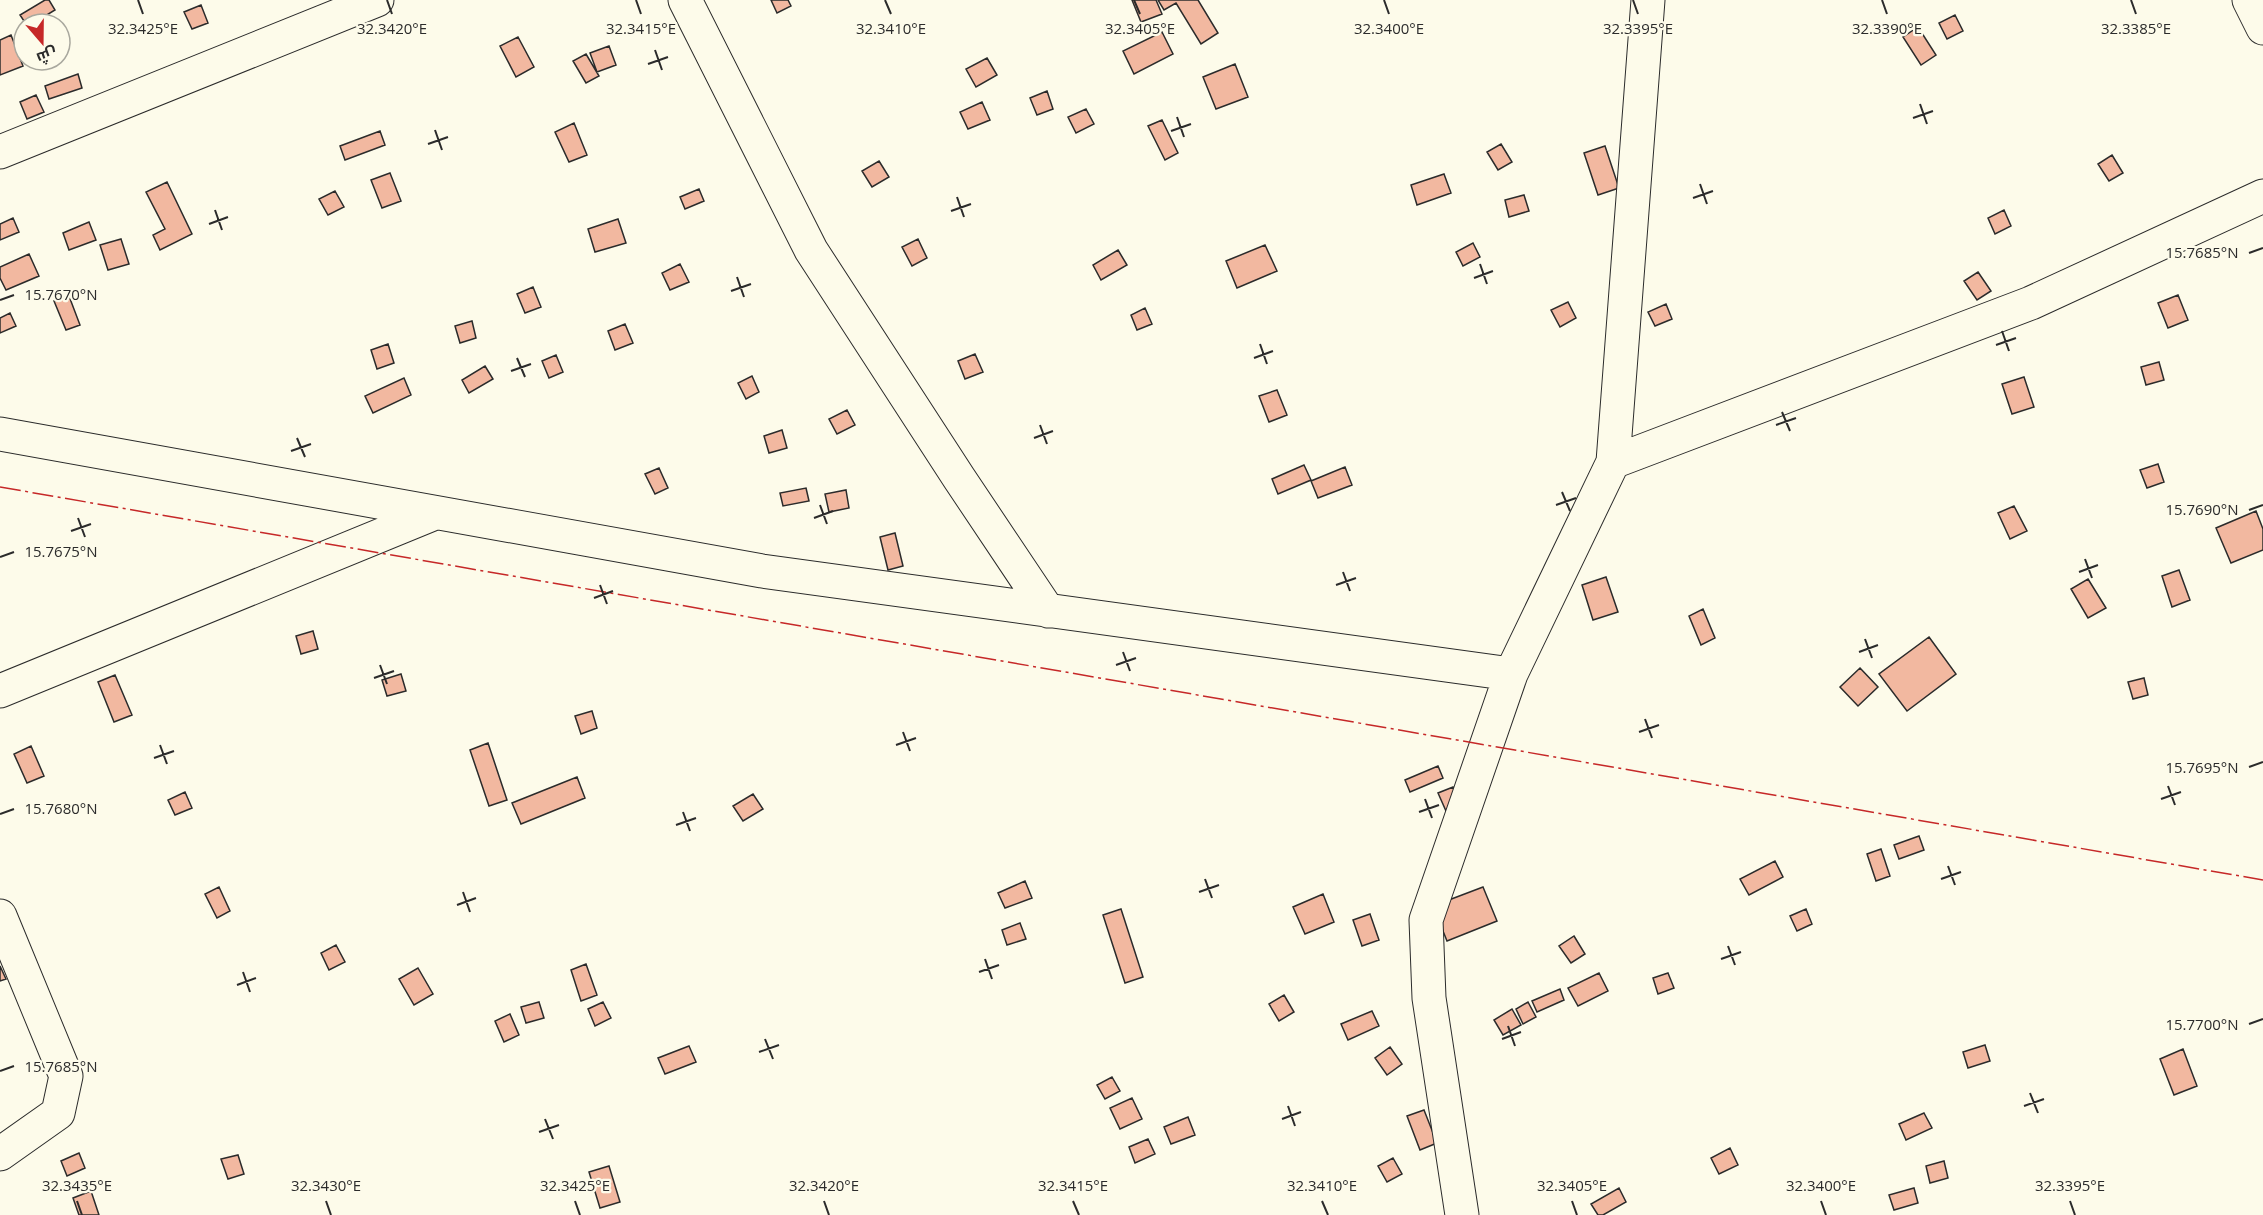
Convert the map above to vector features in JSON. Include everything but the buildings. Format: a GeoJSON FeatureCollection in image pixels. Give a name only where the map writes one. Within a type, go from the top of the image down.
{"type":"FeatureCollection","features":[{"type":"Feature","properties":{"kind":"street"},"geometry":{"type":"LineString","coordinates":[[0,152],[376,0]]}},
{"type":"Feature","properties":{"kind":"street"},"geometry":{"type":"LineString","coordinates":[[685,0],[812,250],[1048,611]]}},
{"type":"Feature","properties":{"kind":"street"},"geometry":{"type":"LineString","coordinates":[[1462,1215],[1430,998],[1426,920],[1511,674],[1613,462],[1648,0]]}},
{"type":"Feature","properties":{"kind":"street"},"geometry":{"type":"LineString","coordinates":[[2249,0],[2263,28]]}},
{"type":"Feature","properties":{"kind":"street"},"geometry":{"type":"LineString","coordinates":[[1613,462],[2031,303],[2263,196]]}},
{"type":"Feature","properties":{"kind":"street"},"geometry":{"type":"LineString","coordinates":[[0,434],[762,572],[1511,674]]}},
{"type":"Feature","properties":{"kind":"street"},"geometry":{"type":"LineString","coordinates":[[0,691],[435,513]]}},
{"type":"Feature","properties":{"kind":"street"},"geometry":{"type":"LineString","coordinates":[[0,916],[66,1076],[58,1113],[0,1154]]}},
{"type":"Feature","properties":{"kind":"power"},"geometry":{"type":"LineString","coordinates":[[0,487],[2263,880]]}}]}
